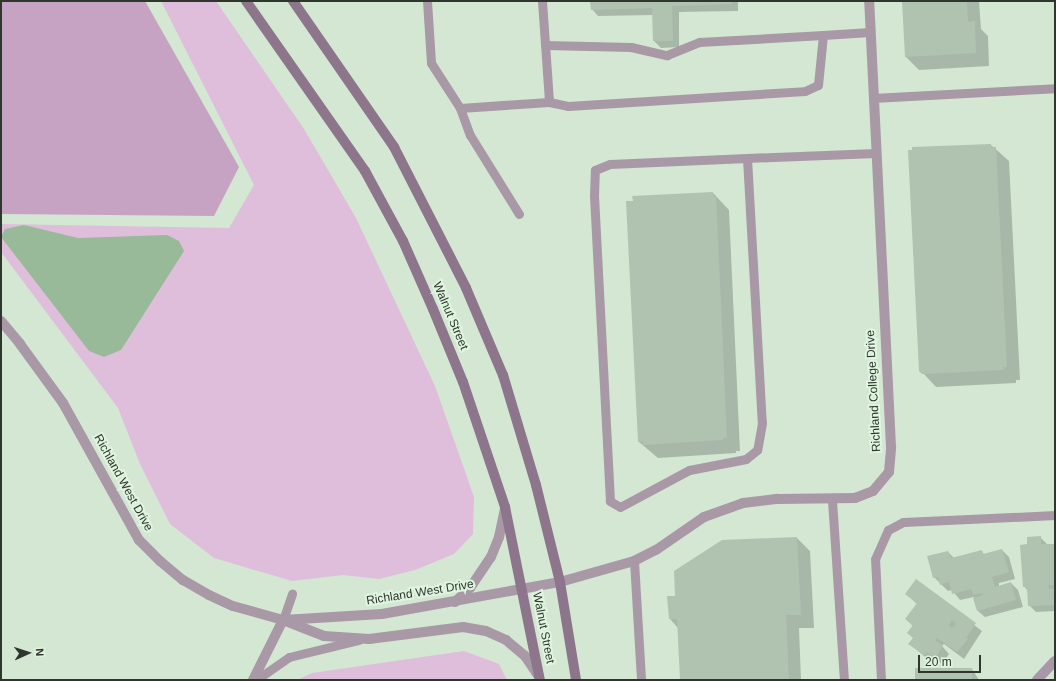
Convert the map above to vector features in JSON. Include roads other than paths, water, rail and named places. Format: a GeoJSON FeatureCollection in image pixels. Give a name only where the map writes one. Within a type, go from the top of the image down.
{"type":"FeatureCollection","features":[{"type":"Feature","properties":{"kind":"main road","name":"Walnut Street"},"geometry":{"type":"LineString","coordinates":[[246,1],[364,171],[403,241],[463,382],[505,507],[539,679]]}},
{"type":"Feature","properties":{"kind":"main road","name":"Walnut Street"},"geometry":{"type":"LineString","coordinates":[[293,1],[394,147],[466,288],[503,374],[536,485],[560,582],[576,680]]}},
{"type":"Feature","properties":{"kind":"street","name":"Richland College Drive"},"geometry":{"type":"LineString","coordinates":[[560,582],[634,561],[656,550],[704,517],[743,503],[778,499],[832,500],[856,498],[873,491],[889,472],[890,419],[869,1]]}},
{"type":"Feature","properties":{"kind":"street","name":"Richland West Drive"},"geometry":{"type":"LineString","coordinates":[[1,321],[20,344],[63,404],[126,519],[144,545],[183,580],[209,595],[233,606],[283,620],[324,636],[369,638],[463,626],[486,631],[506,640],[525,656],[539,679]]}},
{"type":"Feature","properties":{"kind":"street"},"geometry":{"type":"LineString","coordinates":[[455,602],[470,588],[491,557],[499,537],[505,507]]}},
{"type":"Feature","properties":{"kind":"street","name":"Richland West Drive"},"geometry":{"type":"LineString","coordinates":[[283,620],[382,614],[560,582]]}},
{"type":"Feature","properties":{"kind":"street"},"geometry":{"type":"LineString","coordinates":[[254,680],[283,620]]}},
{"type":"Feature","properties":{"kind":"street"},"geometry":{"type":"LineString","coordinates":[[1037,680],[1055,661]]}},
{"type":"Feature","properties":{"kind":"lane"},"geometry":{"type":"LineString","coordinates":[[427,1],[430,63],[460,108],[470,135],[519,214]]}},
{"type":"Feature","properties":{"kind":"lane"},"geometry":{"type":"LineString","coordinates":[[542,1],[549,102]]}},
{"type":"Feature","properties":{"kind":"lane"},"geometry":{"type":"LineString","coordinates":[[545,45],[631,47],[667,55],[699,42],[870,32]]}},
{"type":"Feature","properties":{"kind":"lane"},"geometry":{"type":"LineString","coordinates":[[460,108],[549,102],[568,106],[806,91],[818,84],[823,35]]}},
{"type":"Feature","properties":{"kind":"lane"},"geometry":{"type":"LineString","coordinates":[[873,98],[1055,88]]}},
{"type":"Feature","properties":{"kind":"lane"},"geometry":{"type":"LineString","coordinates":[[747,158],[762,422],[757,450],[746,459],[689,470],[620,507],[610,502],[594,195],[596,170],[610,164],[747,158],[876,153]]}},
{"type":"Feature","properties":{"kind":"lane"},"geometry":{"type":"LineString","coordinates":[[832,500],[844,680]]}},
{"type":"Feature","properties":{"kind":"lane"},"geometry":{"type":"LineString","coordinates":[[881,680],[875,559],[888,530],[902,522],[1055,515]]}},
{"type":"Feature","properties":{"kind":"lane"},"geometry":{"type":"LineString","coordinates":[[634,561],[641,680]]}},
{"type":"Feature","properties":{"kind":"lane"},"geometry":{"type":"LineString","coordinates":[[283,620],[292,594]]}},
{"type":"Feature","properties":{"kind":"lane"},"geometry":{"type":"LineString","coordinates":[[254,680],[289,657],[369,638]]}}]}
